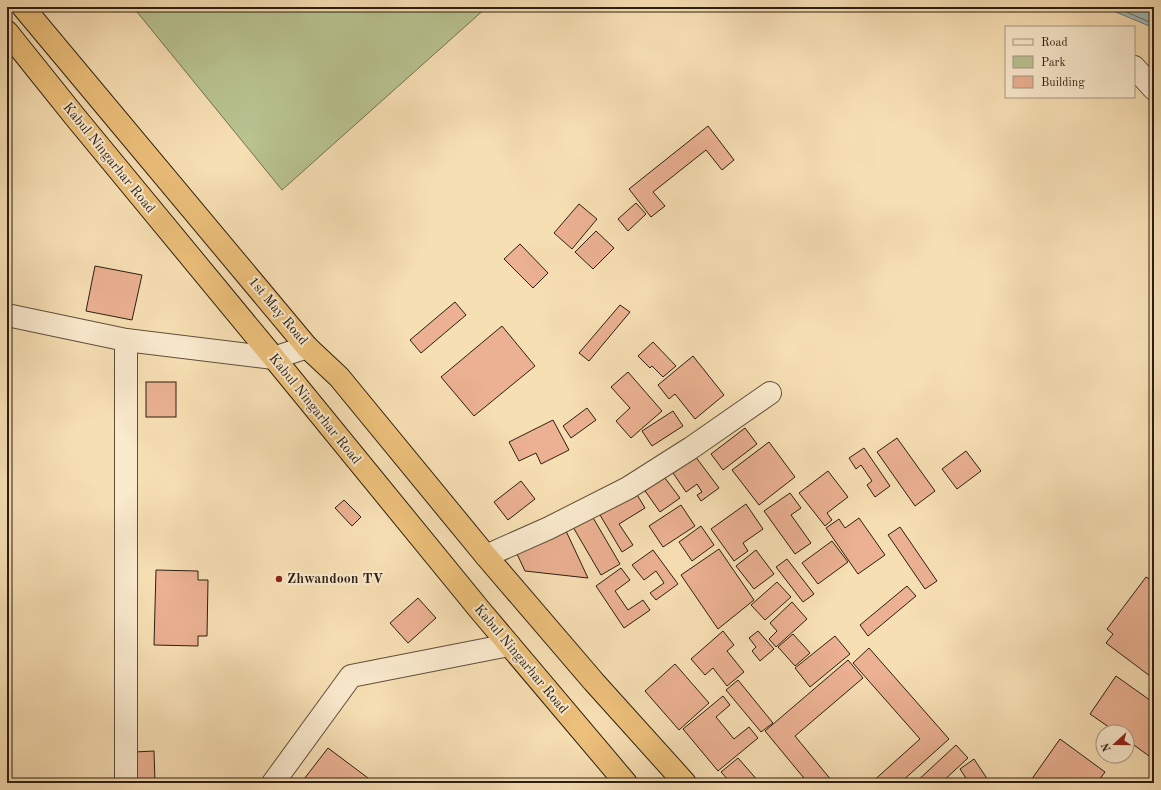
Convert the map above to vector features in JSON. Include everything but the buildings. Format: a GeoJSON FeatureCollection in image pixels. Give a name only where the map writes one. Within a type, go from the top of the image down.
{"type":"FeatureCollection","features":[{"type":"Feature","properties":{"kind":"highway","name":"Kabul Ningarhar Road"},"geometry":{"type":"LineString","coordinates":[[23,7],[220,243]]}},
{"type":"Feature","properties":{"kind":"highway","name":"Kabul Ningarhar Road"},"geometry":{"type":"LineString","coordinates":[[7,32],[509,645],[626,783]]}},
{"type":"Feature","properties":{"kind":"highway","name":"1st May Road"},"geometry":{"type":"LineString","coordinates":[[220,243],[307,347],[339,377],[486,556]]}},
{"type":"Feature","properties":{"kind":"highway"},"geometry":{"type":"LineString","coordinates":[[486,556],[594,682],[685,783]]}},
{"type":"Feature","properties":{"kind":"street"},"geometry":{"type":"LineString","coordinates":[[1135,68],[1154,89]]}},
{"type":"Feature","properties":{"kind":"street"},"geometry":{"type":"LineString","coordinates":[[7,315],[126,340],[274,358],[307,347]]}},
{"type":"Feature","properties":{"kind":"street"},"geometry":{"type":"LineString","coordinates":[[126,340],[126,783]]}},
{"type":"Feature","properties":{"kind":"street"},"geometry":{"type":"LineString","coordinates":[[486,556],[549,528],[628,488],[691,448],[770,393]]}},
{"type":"Feature","properties":{"kind":"street"},"geometry":{"type":"LineString","coordinates":[[273,783],[352,676],[509,645]]}},
{"type":"Feature","properties":{"kind":"green space"},"geometry":{"type":"Polygon","coordinates":[[[133,7],[487,7],[282,190],[133,7]]]}},
{"type":"Feature","properties":{"kind":"water"},"geometry":{"type":"Polygon","coordinates":[[[1108,7],[1154,7],[1154,28],[1111,10],[1108,7]]]}},
{"type":"Feature","properties":{"kind":"place","name":"Zhwandoon TV"},"geometry":{"type":"Point","coordinates":[279,579]}}]}
